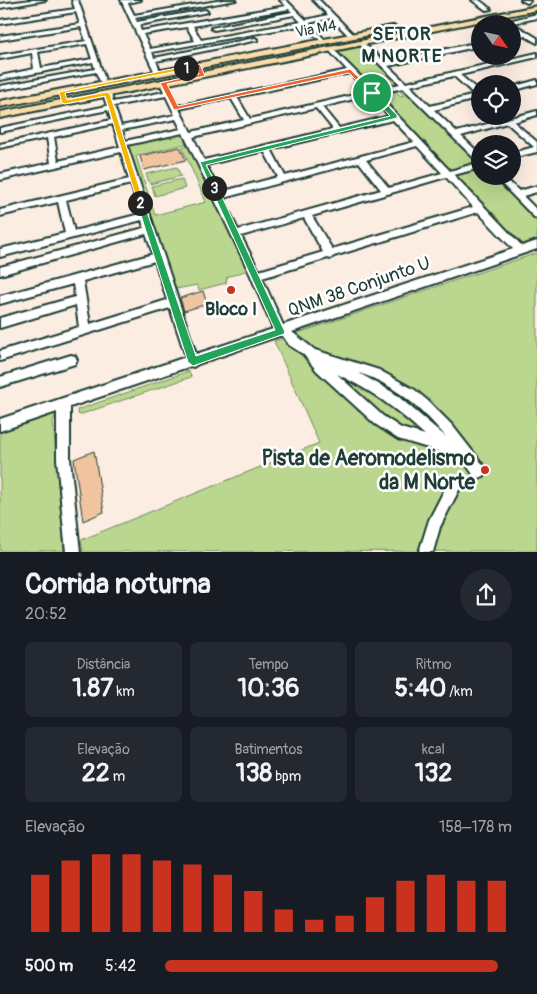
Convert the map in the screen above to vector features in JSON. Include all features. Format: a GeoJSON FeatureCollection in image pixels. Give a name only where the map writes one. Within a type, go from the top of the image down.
{"type":"FeatureCollection","features":[{"type":"Feature","properties":{"kind":"main road","name":"Via M4"},"geometry":{"type":"LineString","coordinates":[[0,104],[430,21],[528,0]]}},
{"type":"Feature","properties":{"kind":"main road"},"geometry":{"type":"LineString","coordinates":[[503,15],[537,8]]}},
{"type":"Feature","properties":{"kind":"main road"},"geometry":{"type":"LineString","coordinates":[[430,21],[426,25],[436,28]]}},
{"type":"Feature","properties":{"kind":"main road"},"geometry":{"type":"LineString","coordinates":[[0,115],[471,21]]}},
{"type":"Feature","properties":{"kind":"main road"},"geometry":{"type":"LineString","coordinates":[[413,24],[422,27],[418,31]]}},
{"type":"Feature","properties":{"kind":"main road"},"geometry":{"type":"LineString","coordinates":[[198,66],[203,74]]}},
{"type":"Feature","properties":{"kind":"main road"},"geometry":{"type":"LineString","coordinates":[[62,92],[65,103]]}},
{"type":"Feature","properties":{"kind":"street"},"geometry":{"type":"LineString","coordinates":[[0,6],[43,0]]}},
{"type":"Feature","properties":{"kind":"street"},"geometry":{"type":"LineString","coordinates":[[75,0],[102,83]]}},
{"type":"Feature","properties":{"kind":"street"},"geometry":{"type":"LineString","coordinates":[[138,0],[125,1],[158,72]]}},
{"type":"Feature","properties":{"kind":"street"},"geometry":{"type":"LineString","coordinates":[[132,17],[178,7],[234,0],[245,15]]}},
{"type":"Feature","properties":{"kind":"street"},"geometry":{"type":"LineString","coordinates":[[284,0],[323,41]]}},
{"type":"Feature","properties":{"kind":"street"},"geometry":{"type":"LineString","coordinates":[[316,0],[352,36]]}},
{"type":"Feature","properties":{"kind":"street"},"geometry":{"type":"LineString","coordinates":[[477,0],[488,9]]}},
{"type":"Feature","properties":{"kind":"street"},"geometry":{"type":"LineString","coordinates":[[140,33],[290,7]]}},
{"type":"Feature","properties":{"kind":"street"},"geometry":{"type":"LineString","coordinates":[[0,22],[78,10]]}},
{"type":"Feature","properties":{"kind":"street"},"geometry":{"type":"LineString","coordinates":[[136,24],[205,12]]}},
{"type":"Feature","properties":{"kind":"street"},"geometry":{"type":"LineString","coordinates":[[214,28],[296,13]]}},
{"type":"Feature","properties":{"kind":"street"},"geometry":{"type":"LineString","coordinates":[[148,51],[333,16]]}},
{"type":"Feature","properties":{"kind":"street"},"geometry":{"type":"LineString","coordinates":[[521,20],[537,16]]}},
{"type":"Feature","properties":{"kind":"street"},"geometry":{"type":"LineString","coordinates":[[29,17],[32,33]]}},
{"type":"Feature","properties":{"kind":"street"},"geometry":{"type":"LineString","coordinates":[[189,24],[199,42]]}},
{"type":"Feature","properties":{"kind":"street"},"geometry":{"type":"LineString","coordinates":[[0,38],[84,25]]}},
{"type":"Feature","properties":{"kind":"street"},"geometry":{"type":"LineString","coordinates":[[521,31],[536,39]]}},
{"type":"Feature","properties":{"kind":"street"},"geometry":{"type":"LineString","coordinates":[[521,35],[526,34]]}},
{"type":"Feature","properties":{"kind":"street"},"geometry":{"type":"LineString","coordinates":[[152,60],[255,40]]}},
{"type":"Feature","properties":{"kind":"street"},"geometry":{"type":"LineString","coordinates":[[0,57],[89,42]]}},
{"type":"Feature","properties":{"kind":"street"},"geometry":{"type":"LineString","coordinates":[[361,43],[471,150]]}},
{"type":"Feature","properties":{"kind":"street"},"geometry":{"type":"LineString","coordinates":[[382,65],[471,46]]}},
{"type":"Feature","properties":{"kind":"street"},"geometry":{"type":"LineString","coordinates":[[331,49],[520,251]]}},
{"type":"Feature","properties":{"kind":"street"},"geometry":{"type":"LineString","coordinates":[[35,51],[38,71]]}},
{"type":"Feature","properties":{"kind":"street"},"geometry":{"type":"LineString","coordinates":[[521,59],[537,55]]}},
{"type":"Feature","properties":{"kind":"street"},"geometry":{"type":"LineString","coordinates":[[0,78],[95,60]]}},
{"type":"Feature","properties":{"kind":"street"},"geometry":{"type":"LineString","coordinates":[[0,177],[187,132],[248,121],[496,65]]}},
{"type":"Feature","properties":{"kind":"street"},"geometry":{"type":"LineString","coordinates":[[0,88],[98,70]]}},
{"type":"Feature","properties":{"kind":"street"},"geometry":{"type":"LineString","coordinates":[[0,146],[117,125],[177,112],[233,96],[350,71]]}},
{"type":"Feature","properties":{"kind":"street"},"geometry":{"type":"LineString","coordinates":[[455,74],[471,88]]}},
{"type":"Feature","properties":{"kind":"street"},"geometry":{"type":"LineString","coordinates":[[521,86],[537,82]]}},
{"type":"Feature","properties":{"kind":"street"},"geometry":{"type":"LineString","coordinates":[[163,83],[256,276],[280,332]]}},
{"type":"Feature","properties":{"kind":"street"},"geometry":{"type":"LineString","coordinates":[[0,130],[168,93]]}},
{"type":"Feature","properties":{"kind":"street"},"geometry":{"type":"LineString","coordinates":[[107,94],[149,230],[193,362]]}},
{"type":"Feature","properties":{"kind":"street"},"geometry":{"type":"LineString","coordinates":[[233,96],[248,121]]}},
{"type":"Feature","properties":{"kind":"street"},"geometry":{"type":"LineString","coordinates":[[429,109],[471,98]]}},
{"type":"Feature","properties":{"kind":"street"},"geometry":{"type":"LineString","coordinates":[[317,105],[338,131]]}},
{"type":"Feature","properties":{"kind":"street"},"geometry":{"type":"LineString","coordinates":[[521,117],[537,113]]}},
{"type":"Feature","properties":{"kind":"street"},"geometry":{"type":"LineString","coordinates":[[202,163],[394,117]]}},
{"type":"Feature","properties":{"kind":"street"},"geometry":{"type":"LineString","coordinates":[[456,135],[491,125]]}},
{"type":"Feature","properties":{"kind":"street"},"geometry":{"type":"LineString","coordinates":[[513,125],[537,148],[521,153]]}},
{"type":"Feature","properties":{"kind":"street"},"geometry":{"type":"LineString","coordinates":[[50,136],[55,164]]}},
{"type":"Feature","properties":{"kind":"street"},"geometry":{"type":"LineString","coordinates":[[218,196],[420,144]]}},
{"type":"Feature","properties":{"kind":"street"},"geometry":{"type":"LineString","coordinates":[[266,148],[283,179]]}},
{"type":"Feature","properties":{"kind":"street"},"geometry":{"type":"LineString","coordinates":[[361,159],[386,191]]}},
{"type":"Feature","properties":{"kind":"street"},"geometry":{"type":"LineString","coordinates":[[236,234],[471,168]]}},
{"type":"Feature","properties":{"kind":"street"},"geometry":{"type":"LineString","coordinates":[[0,213],[134,181]]}},
{"type":"Feature","properties":{"kind":"street"},"geometry":{"type":"LineString","coordinates":[[507,185],[537,215]]}},
{"type":"Feature","properties":{"kind":"street"},"geometry":{"type":"LineString","coordinates":[[517,195],[537,189]]}},
{"type":"Feature","properties":{"kind":"street"},"geometry":{"type":"LineString","coordinates":[[62,198],[70,235]]}},
{"type":"Feature","properties":{"kind":"street"},"geometry":{"type":"LineString","coordinates":[[256,276],[479,208]]}},
{"type":"Feature","properties":{"kind":"street"},"geometry":{"type":"LineString","coordinates":[[306,214],[330,255]]}},
{"type":"Feature","properties":{"kind":"street"},"geometry":{"type":"LineString","coordinates":[[0,253],[145,216]]}},
{"type":"Feature","properties":{"kind":"street"},"geometry":{"type":"LineString","coordinates":[[0,271],[149,230]]}},
{"type":"Feature","properties":{"kind":"street","name":"QNM 38 Conjunto U"},"geometry":{"type":"LineString","coordinates":[[0,425],[193,362],[537,245]]}},
{"type":"Feature","properties":{"kind":"street"},"geometry":{"type":"LineString","coordinates":[[0,300],[158,256]]}},
{"type":"Feature","properties":{"kind":"street"},"geometry":{"type":"LineString","coordinates":[[78,278],[85,329]]}},
{"type":"Feature","properties":{"kind":"street"},"geometry":{"type":"LineString","coordinates":[[0,323],[80,299]]}},
{"type":"Feature","properties":{"kind":"street"},"geometry":{"type":"LineString","coordinates":[[0,356],[174,302]]}},
{"type":"Feature","properties":{"kind":"street"},"geometry":{"type":"LineString","coordinates":[[312,354],[321,367],[341,386],[389,427],[408,438],[455,452]]}},
{"type":"Feature","properties":{"kind":"street"},"geometry":{"type":"LineString","coordinates":[[312,354],[360,367],[382,376],[402,389],[444,423],[480,471],[469,460],[443,444],[390,396],[362,379],[312,354]]}},
{"type":"Feature","properties":{"kind":"street"},"geometry":{"type":"LineString","coordinates":[[0,382],[71,360]]}},
{"type":"Feature","properties":{"kind":"street"},"geometry":{"type":"LineString","coordinates":[[64,404],[63,456],[73,552]]}},
{"type":"Feature","properties":{"kind":"street"},"geometry":{"type":"LineString","coordinates":[[389,427],[416,433],[443,444]]}},
{"type":"Feature","properties":{"kind":"street"},"geometry":{"type":"LineString","coordinates":[[426,552],[434,525],[454,486]]}},
{"type":"Feature","properties":{"kind":"green space"},"geometry":{"type":"Polygon","coordinates":[[[359,47],[398,84],[374,89],[337,51],[359,47]]]}},
{"type":"Feature","properties":{"kind":"green space"},"geometry":{"type":"Polygon","coordinates":[[[405,88],[471,154],[471,166],[449,172],[376,95],[394,90],[401,96],[404,95],[398,90],[405,88]]]}},
{"type":"Feature","properties":{"kind":"green space"},"geometry":{"type":"Polygon","coordinates":[[[184,132],[189,143],[136,156],[155,215],[206,202],[182,147],[190,145],[248,270],[227,277],[226,283],[199,290],[197,285],[176,289],[153,230],[125,145],[184,132]]]}},
{"type":"Feature","properties":{"kind":"green space"},"geometry":{"type":"Polygon","coordinates":[[[177,167],[181,176],[150,184],[146,174],[177,167]]]}},
{"type":"Feature","properties":{"kind":"green space"},"geometry":{"type":"Polygon","coordinates":[[[471,172],[471,185],[500,185],[537,222],[537,242],[524,246],[456,176],[471,172]]]}},
{"type":"Feature","properties":{"kind":"green space"},"geometry":{"type":"Polygon","coordinates":[[[182,179],[185,188],[155,196],[152,186],[182,179]]]}},
{"type":"Feature","properties":{"kind":"green space"},"geometry":{"type":"Polygon","coordinates":[[[537,253],[537,551],[83,552],[81,540],[319,443],[274,341],[537,253]]]}},
{"type":"Feature","properties":{"kind":"green space"},"geometry":{"type":"Polygon","coordinates":[[[189,371],[191,377],[79,415],[77,410],[189,371]]]}},
{"type":"Feature","properties":{"kind":"green space"},"geometry":{"type":"Polygon","coordinates":[[[57,413],[53,421],[64,551],[0,551],[0,432],[57,413]]]}},
{"type":"Feature","properties":{"kind":"building"},"geometry":{"type":"Polygon","coordinates":[[[180,147],[186,160],[144,170],[140,156],[180,147]]]}},
{"type":"Feature","properties":{"kind":"building"},"geometry":{"type":"Polygon","coordinates":[[[203,291],[207,304],[184,311],[180,298],[203,291]]]}},
{"type":"Feature","properties":{"kind":"building"},"geometry":{"type":"Polygon","coordinates":[[[94,451],[104,512],[83,521],[74,459],[94,451]]]}},
{"type":"Feature","properties":{"kind":"place","name":"Bloco I"},"geometry":{"type":"Point","coordinates":[231,290]}},
{"type":"Feature","properties":{"kind":"place","name":"Pista de Aeromodelismo da M Norte"},"geometry":{"type":"Point","coordinates":[485,470]}},
{"type":"Feature","properties":{"kind":"district","name":"SETOR M NORTE"},"geometry":{"type":"Point","coordinates":[402,45]}},
{"type":"Feature","properties":{"kind":"route"},"geometry":{"type":"LineString","coordinates":[[198,66],[203,74],[163,83],[176,108],[350,71],[372,93],[394,117],[202,163],[256,276],[280,332],[193,362],[107,94],[65,103],[62,92],[198,66]]}}]}
